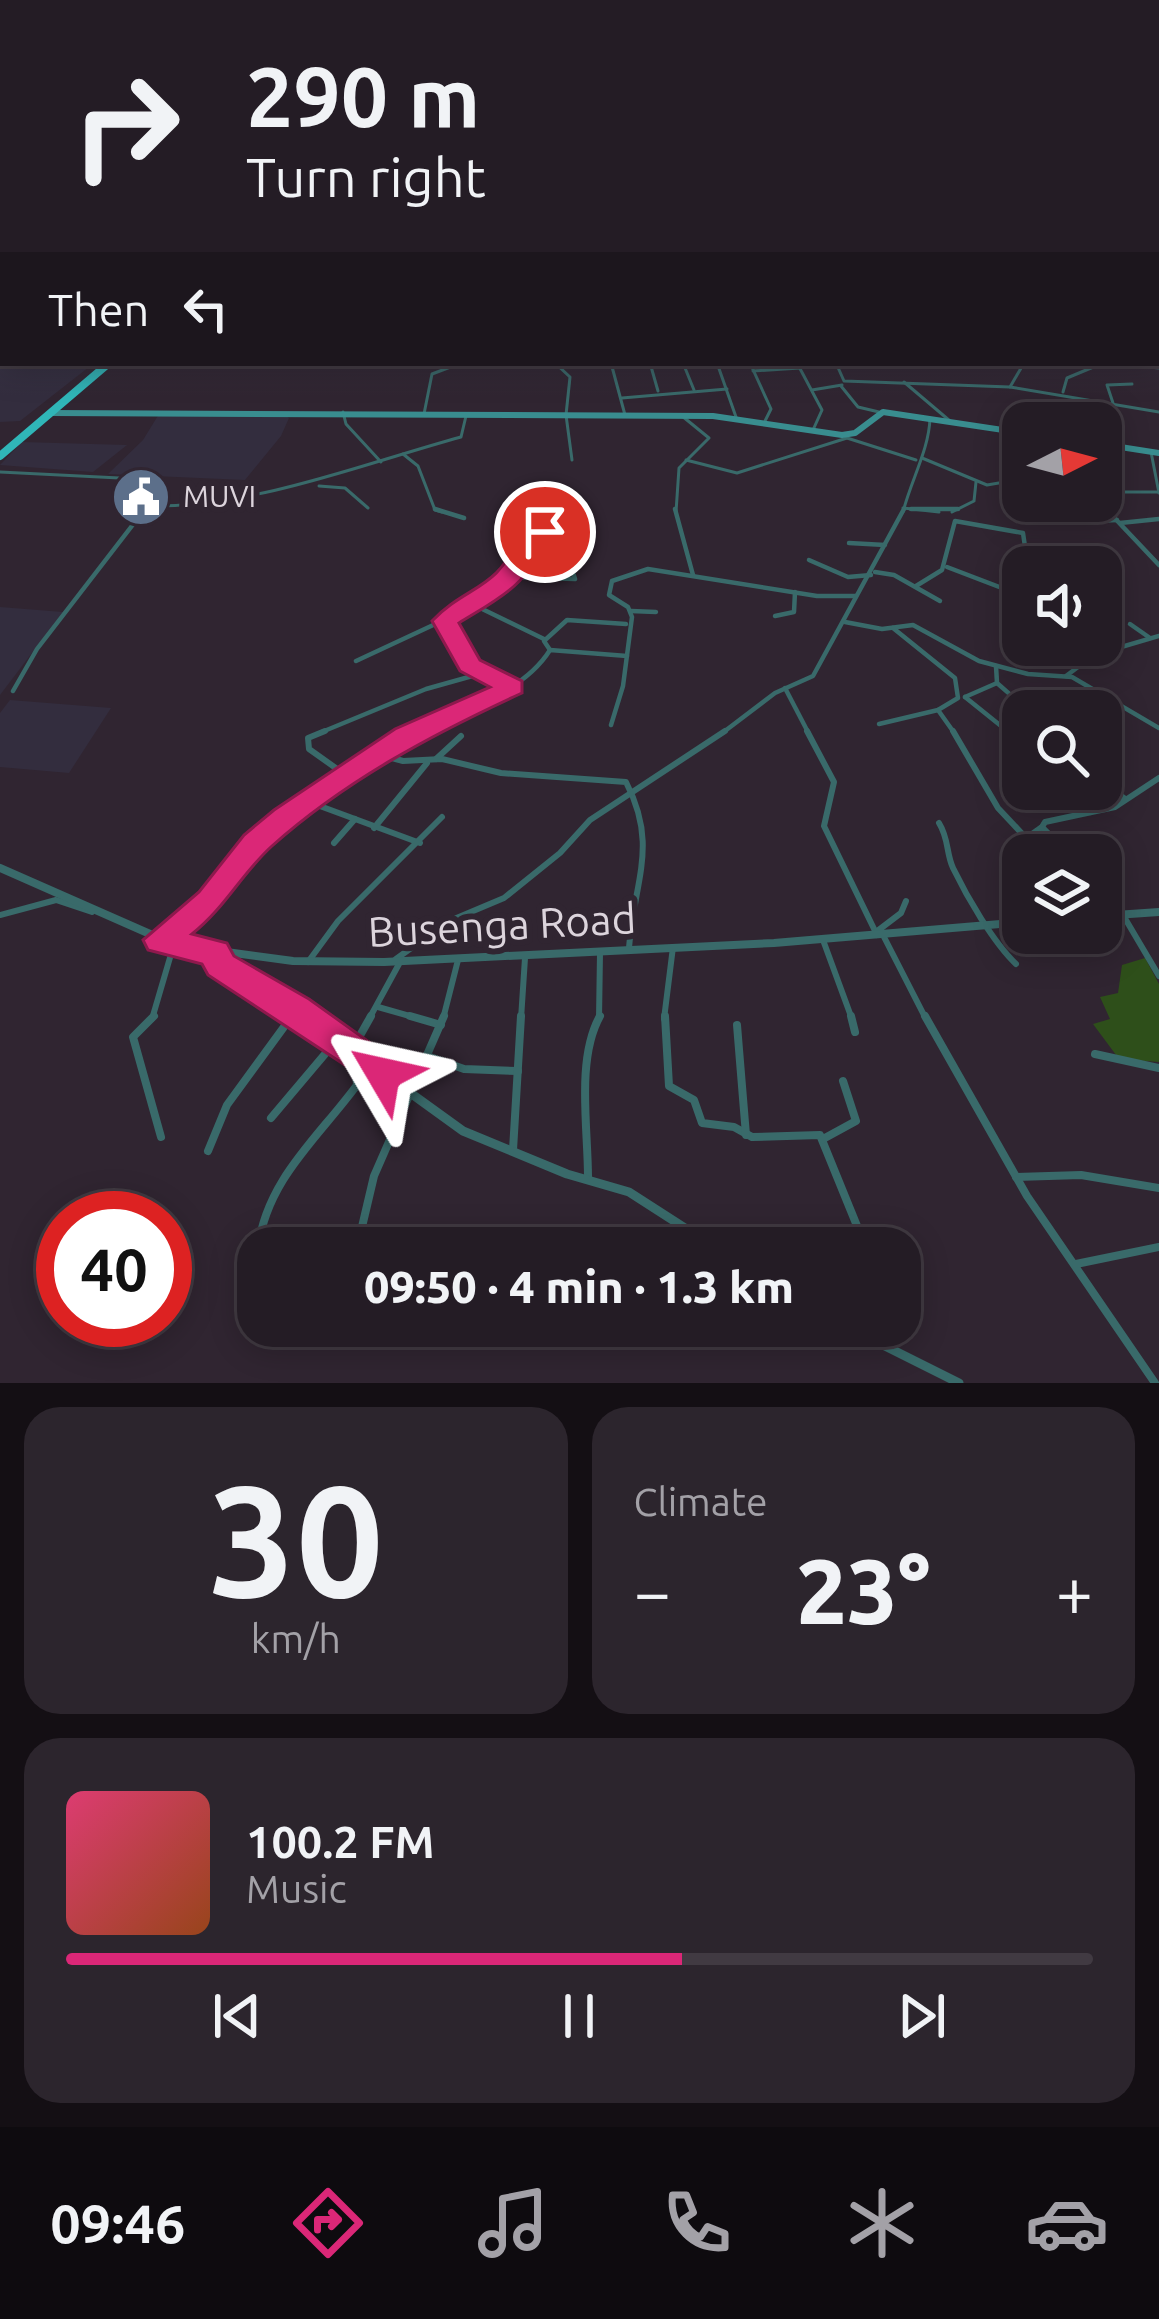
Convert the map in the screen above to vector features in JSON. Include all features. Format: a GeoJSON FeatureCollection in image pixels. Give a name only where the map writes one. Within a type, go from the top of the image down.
{"type":"FeatureCollection","features":[{"type":"Feature","properties":{"kind":"highway"},"geometry":{"type":"LineString","coordinates":[[0,456],[105,366]]}},
{"type":"Feature","properties":{"kind":"main road"},"geometry":{"type":"LineString","coordinates":[[48,412],[736,417],[844,436],[855,433],[879,412],[1002,430]]}},
{"type":"Feature","properties":{"kind":"main road"},"geometry":{"type":"LineString","coordinates":[[1122,448],[1155,453]]}},
{"type":"Feature","properties":{"kind":"street"},"geometry":{"type":"LineString","coordinates":[[424,413],[434,372],[452,366]]}},
{"type":"Feature","properties":{"kind":"street"},"geometry":{"type":"LineString","coordinates":[[558,366],[570,376],[566,415],[572,460]]}},
{"type":"Feature","properties":{"kind":"street"},"geometry":{"type":"LineString","coordinates":[[611,366],[626,416]]}},
{"type":"Feature","properties":{"kind":"street"},"geometry":{"type":"LineString","coordinates":[[651,366],[658,391]]}},
{"type":"Feature","properties":{"kind":"street"},"geometry":{"type":"LineString","coordinates":[[684,366],[694,390]]}},
{"type":"Feature","properties":{"kind":"street"},"geometry":{"type":"LineString","coordinates":[[718,366],[736,417]]}},
{"type":"Feature","properties":{"kind":"street"},"geometry":{"type":"LineString","coordinates":[[751,366],[771,407],[765,421]]}},
{"type":"Feature","properties":{"kind":"street"},"geometry":{"type":"LineString","coordinates":[[753,371],[799,366],[822,415],[813,430]]}},
{"type":"Feature","properties":{"kind":"street"},"geometry":{"type":"LineString","coordinates":[[837,366],[843,386],[858,407],[879,412]]}},
{"type":"Feature","properties":{"kind":"street"},"geometry":{"type":"LineString","coordinates":[[1010,387],[1022,366]]}},
{"type":"Feature","properties":{"kind":"street"},"geometry":{"type":"LineString","coordinates":[[1063,392],[1067,379],[1096,366]]}},
{"type":"Feature","properties":{"kind":"street"},"geometry":{"type":"LineString","coordinates":[[1140,366],[1159,368]]}},
{"type":"Feature","properties":{"kind":"street"},"geometry":{"type":"LineString","coordinates":[[1150,367],[1159,377]]}},
{"type":"Feature","properties":{"kind":"street"},"geometry":{"type":"LineString","coordinates":[[902,380],[950,421]]}},
{"type":"Feature","properties":{"kind":"street"},"geometry":{"type":"LineString","coordinates":[[813,388],[902,380],[1063,392],[1108,402]]}},
{"type":"Feature","properties":{"kind":"street"},"geometry":{"type":"LineString","coordinates":[[1113,402],[1107,385],[1132,384]]}},
{"type":"Feature","properties":{"kind":"street"},"geometry":{"type":"LineString","coordinates":[[622,398],[658,391],[727,389]]}},
{"type":"Feature","properties":{"kind":"street"},"geometry":{"type":"LineString","coordinates":[[1122,405],[1159,412]]}},
{"type":"Feature","properties":{"kind":"street"},"geometry":{"type":"LineString","coordinates":[[343,412],[346,424],[381,462]]}},
{"type":"Feature","properties":{"kind":"street"},"geometry":{"type":"LineString","coordinates":[[151,501],[165,507],[314,485],[463,436],[467,414]]}},
{"type":"Feature","properties":{"kind":"street"},"geometry":{"type":"LineString","coordinates":[[682,416],[710,438],[679,468],[673,508],[693,578]]}},
{"type":"Feature","properties":{"kind":"street"},"geometry":{"type":"LineString","coordinates":[[261,1227],[293,1160],[357,1085],[352,1052],[399,959],[447,922],[504,898],[560,853],[590,820],[681,765],[784,688],[813,676],[856,596],[874,573],[929,442],[930,418]]}},
{"type":"Feature","properties":{"kind":"street"},"geometry":{"type":"LineString","coordinates":[[686,460],[741,472],[844,436],[976,482],[1002,483]]}},
{"type":"Feature","properties":{"kind":"street"},"geometry":{"type":"LineString","coordinates":[[1122,492],[1159,492],[1155,453]]}},
{"type":"Feature","properties":{"kind":"street"},"geometry":{"type":"LineString","coordinates":[[403,454],[418,466],[435,510],[464,518]]}},
{"type":"Feature","properties":{"kind":"street"},"geometry":{"type":"LineString","coordinates":[[0,472],[164,482],[38,649],[13,691]]}},
{"type":"Feature","properties":{"kind":"street"},"geometry":{"type":"LineString","coordinates":[[903,508],[950,513],[974,501],[976,482]]}},
{"type":"Feature","properties":{"kind":"street"},"geometry":{"type":"LineString","coordinates":[[314,485],[345,488],[368,508]]}},
{"type":"Feature","properties":{"kind":"street"},"geometry":{"type":"LineString","coordinates":[[950,513],[955,520],[1023,533],[1025,546]]}},
{"type":"Feature","properties":{"kind":"street"},"geometry":{"type":"LineString","coordinates":[[1122,522],[1159,519]]}},
{"type":"Feature","properties":{"kind":"street"},"geometry":{"type":"LineString","coordinates":[[916,586],[936,581],[947,567],[955,520]]}},
{"type":"Feature","properties":{"kind":"street"},"geometry":{"type":"LineString","coordinates":[[1119,522],[1159,565]]}},
{"type":"Feature","properties":{"kind":"street"},"geometry":{"type":"LineString","coordinates":[[356,661],[474,605],[507,577],[526,554],[532,535],[562,534],[574,579],[507,577]]}},
{"type":"Feature","properties":{"kind":"street"},"geometry":{"type":"LineString","coordinates":[[849,544],[887,544]]}},
{"type":"Feature","properties":{"kind":"street"},"geometry":{"type":"LineString","coordinates":[[1150,553],[1159,552]]}},
{"type":"Feature","properties":{"kind":"street"},"geometry":{"type":"LineString","coordinates":[[809,560],[848,577],[874,573],[916,586],[940,601]]}},
{"type":"Feature","properties":{"kind":"street"},"geometry":{"type":"LineString","coordinates":[[947,567],[1002,588]]}},
{"type":"Feature","properties":{"kind":"street"},"geometry":{"type":"LineString","coordinates":[[656,612],[631,611],[609,595],[612,581],[648,569],[795,592],[856,596]]}},
{"type":"Feature","properties":{"kind":"street"},"geometry":{"type":"LineString","coordinates":[[775,616],[794,612],[795,592]]}},
{"type":"Feature","properties":{"kind":"street"},"geometry":{"type":"LineString","coordinates":[[474,605],[544,640],[550,650]]}},
{"type":"Feature","properties":{"kind":"street"},"geometry":{"type":"LineString","coordinates":[[611,725],[631,611]]}},
{"type":"Feature","properties":{"kind":"street"},"geometry":{"type":"LineString","coordinates":[[544,640],[570,619],[628,625]]}},
{"type":"Feature","properties":{"kind":"street"},"geometry":{"type":"LineString","coordinates":[[445,621],[466,662],[512,687]]}},
{"type":"Feature","properties":{"kind":"street"},"geometry":{"type":"LineString","coordinates":[[845,622],[919,626],[948,647],[996,665],[1028,674],[1066,676],[1159,728]]}},
{"type":"Feature","properties":{"kind":"street"},"geometry":{"type":"LineString","coordinates":[[1130,624],[1150,638]]}},
{"type":"Feature","properties":{"kind":"street"},"geometry":{"type":"LineString","coordinates":[[893,628],[955,678],[961,696],[1002,728]]}},
{"type":"Feature","properties":{"kind":"street"},"geometry":{"type":"LineString","coordinates":[[1122,646],[1159,636]]}},
{"type":"Feature","properties":{"kind":"street"},"geometry":{"type":"LineString","coordinates":[[550,650],[626,656]]}},
{"type":"Feature","properties":{"kind":"street"},"geometry":{"type":"LineString","coordinates":[[160,940],[211,901],[255,843],[309,802],[405,736],[512,687],[539,668],[550,650]]}},
{"type":"Feature","properties":{"kind":"street"},"geometry":{"type":"LineString","coordinates":[[996,665],[998,683],[1006,690]]}},
{"type":"Feature","properties":{"kind":"street"},"geometry":{"type":"LineString","coordinates":[[1066,676],[1082,666]]}},
{"type":"Feature","properties":{"kind":"street"},"geometry":{"type":"LineString","coordinates":[[346,776],[309,749],[308,738],[482,673]]}},
{"type":"Feature","properties":{"kind":"street"},"geometry":{"type":"LineString","coordinates":[[880,724],[938,710],[998,683]]}},
{"type":"Feature","properties":{"kind":"street"},"geometry":{"type":"LineString","coordinates":[[784,688],[835,782],[824,826],[879,934],[1016,1177],[1155,1383]]}},
{"type":"Feature","properties":{"kind":"street"},"geometry":{"type":"LineString","coordinates":[[938,710],[980,770],[998,808],[1023,834]]}},
{"type":"Feature","properties":{"kind":"street"},"geometry":{"type":"LineString","coordinates":[[374,828],[427,763],[460,736]]}},
{"type":"Feature","properties":{"kind":"street"},"geometry":{"type":"LineString","coordinates":[[381,755],[427,763]]}},
{"type":"Feature","properties":{"kind":"street"},"geometry":{"type":"LineString","coordinates":[[436,759],[526,776],[580,772],[626,782],[643,815],[647,860],[634,885],[628,948]]}},
{"type":"Feature","properties":{"kind":"street"},"geometry":{"type":"LineString","coordinates":[[1034,834],[1060,815],[1090,812],[1126,800],[1159,778]]}},
{"type":"Feature","properties":{"kind":"street"},"geometry":{"type":"LineString","coordinates":[[1122,797],[1126,800]]}},
{"type":"Feature","properties":{"kind":"street"},"geometry":{"type":"LineString","coordinates":[[309,802],[328,804],[374,828],[420,843]]}},
{"type":"Feature","properties":{"kind":"street"},"geometry":{"type":"LineString","coordinates":[[308,962],[356,899],[404,863],[442,817]]}},
{"type":"Feature","properties":{"kind":"street"},"geometry":{"type":"LineString","coordinates":[[334,843],[355,819]]}},
{"type":"Feature","properties":{"kind":"street"},"geometry":{"type":"LineString","coordinates":[[938,823],[951,843],[950,864],[993,942],[1016,964]]}},
{"type":"Feature","properties":{"kind":"street"},"geometry":{"type":"LineString","coordinates":[[1042,827],[1049,834]]}},
{"type":"Feature","properties":{"kind":"street","name":"Busenga Road"},"geometry":{"type":"LineString","coordinates":[[0,868],[35,879],[160,940],[215,953],[308,962],[458,960],[600,948],[823,940],[1002,923]]}},
{"type":"Feature","properties":{"kind":"street"},"geometry":{"type":"LineString","coordinates":[[0,915],[56,900],[106,914]]}},
{"type":"Feature","properties":{"kind":"street"},"geometry":{"type":"LineString","coordinates":[[879,934],[901,914],[905,901]]}},
{"type":"Feature","properties":{"kind":"street"},"geometry":{"type":"LineString","coordinates":[[1122,915],[1159,913]]}},
{"type":"Feature","properties":{"kind":"street"},"geometry":{"type":"LineString","coordinates":[[1122,921],[1159,976]]}},
{"type":"Feature","properties":{"kind":"street"},"geometry":{"type":"LineString","coordinates":[[823,940],[843,983],[855,1032]]}},
{"type":"Feature","properties":{"kind":"street"},"geometry":{"type":"LineString","coordinates":[[161,1137],[157,1106],[132,1056],[133,1037],[153,1018],[174,944]]}},
{"type":"Feature","properties":{"kind":"street"},"geometry":{"type":"LineString","coordinates":[[674,947],[662,1038],[669,1085],[694,1100],[701,1123],[734,1127],[746,1135],[823,1139],[856,1121],[843,1081]]}},
{"type":"Feature","properties":{"kind":"street"},"geometry":{"type":"LineString","coordinates":[[588,1177],[588,1066],[592,1031],[601,1015],[600,948]]}},
{"type":"Feature","properties":{"kind":"street"},"geometry":{"type":"LineString","coordinates":[[215,953],[220,965],[296,1010],[464,1131],[567,1174],[588,1177],[656,1207],[685,1227]]}},
{"type":"Feature","properties":{"kind":"street"},"geometry":{"type":"LineString","coordinates":[[513,1150],[525,954]]}},
{"type":"Feature","properties":{"kind":"street"},"geometry":{"type":"LineString","coordinates":[[364,1227],[412,1094],[443,1026],[458,960]]}},
{"type":"Feature","properties":{"kind":"street"},"geometry":{"type":"LineString","coordinates":[[378,1007],[443,1026]]}},
{"type":"Feature","properties":{"kind":"street"},"geometry":{"type":"LineString","coordinates":[[208,1151],[227,1105],[296,1010]]}},
{"type":"Feature","properties":{"kind":"street"},"geometry":{"type":"LineString","coordinates":[[737,1025],[746,1135]]}},
{"type":"Feature","properties":{"kind":"street"},"geometry":{"type":"LineString","coordinates":[[271,1118],[336,1041]]}},
{"type":"Feature","properties":{"kind":"street"},"geometry":{"type":"LineString","coordinates":[[1095,1054],[1159,1068]]}},
{"type":"Feature","properties":{"kind":"street"},"geometry":{"type":"LineString","coordinates":[[430,1057],[464,1069],[519,1072]]}},
{"type":"Feature","properties":{"kind":"street"},"geometry":{"type":"LineString","coordinates":[[823,1139],[858,1227]]}},
{"type":"Feature","properties":{"kind":"street"},"geometry":{"type":"LineString","coordinates":[[1016,1177],[1082,1175],[1159,1188]]}},
{"type":"Feature","properties":{"kind":"street"},"geometry":{"type":"LineString","coordinates":[[1074,1264],[1159,1246]]}},
{"type":"Feature","properties":{"kind":"street"},"geometry":{"type":"LineString","coordinates":[[887,1347],[959,1383]]}},
{"type":"Feature","properties":{"kind":"shaded area"},"geometry":{"type":"Polygon","coordinates":[[[0,366],[90,366],[20,421],[0,422],[0,366]]]}},
{"type":"Feature","properties":{"kind":"shaded area"},"geometry":{"type":"Polygon","coordinates":[[[283,413],[289,418],[281,436],[245,480],[108,474],[143,440],[159,414],[283,413]]]}},
{"type":"Feature","properties":{"kind":"shaded area"},"geometry":{"type":"Polygon","coordinates":[[[22,442],[127,445],[93,472],[0,465],[22,442]]]}},
{"type":"Feature","properties":{"kind":"shaded area"},"geometry":{"type":"Polygon","coordinates":[[[0,607],[63,612],[0,695],[0,607]]]}},
{"type":"Feature","properties":{"kind":"shaded area"},"geometry":{"type":"Polygon","coordinates":[[[10,700],[111,708],[69,773],[0,767],[0,713],[10,700]]]}},
{"type":"Feature","properties":{"kind":"green space"},"geometry":{"type":"Polygon","coordinates":[[[1145,958],[1159,984],[1159,1062],[1119,1059],[1093,1024],[1110,1019],[1100,997],[1118,993],[1122,965],[1145,958]]]}},
{"type":"Feature","properties":{"kind":"place","name":"MUVI"},"geometry":{"type":"Point","coordinates":[141,497]}},
{"type":"Feature","properties":{"kind":"route"},"geometry":{"type":"LineString","coordinates":[[383,1074],[328,1031],[220,965],[215,953],[160,940],[211,901],[255,843],[285,818],[405,736],[512,687],[470,665],[445,621],[504,584],[526,554],[526,542],[545,532]]}}]}
